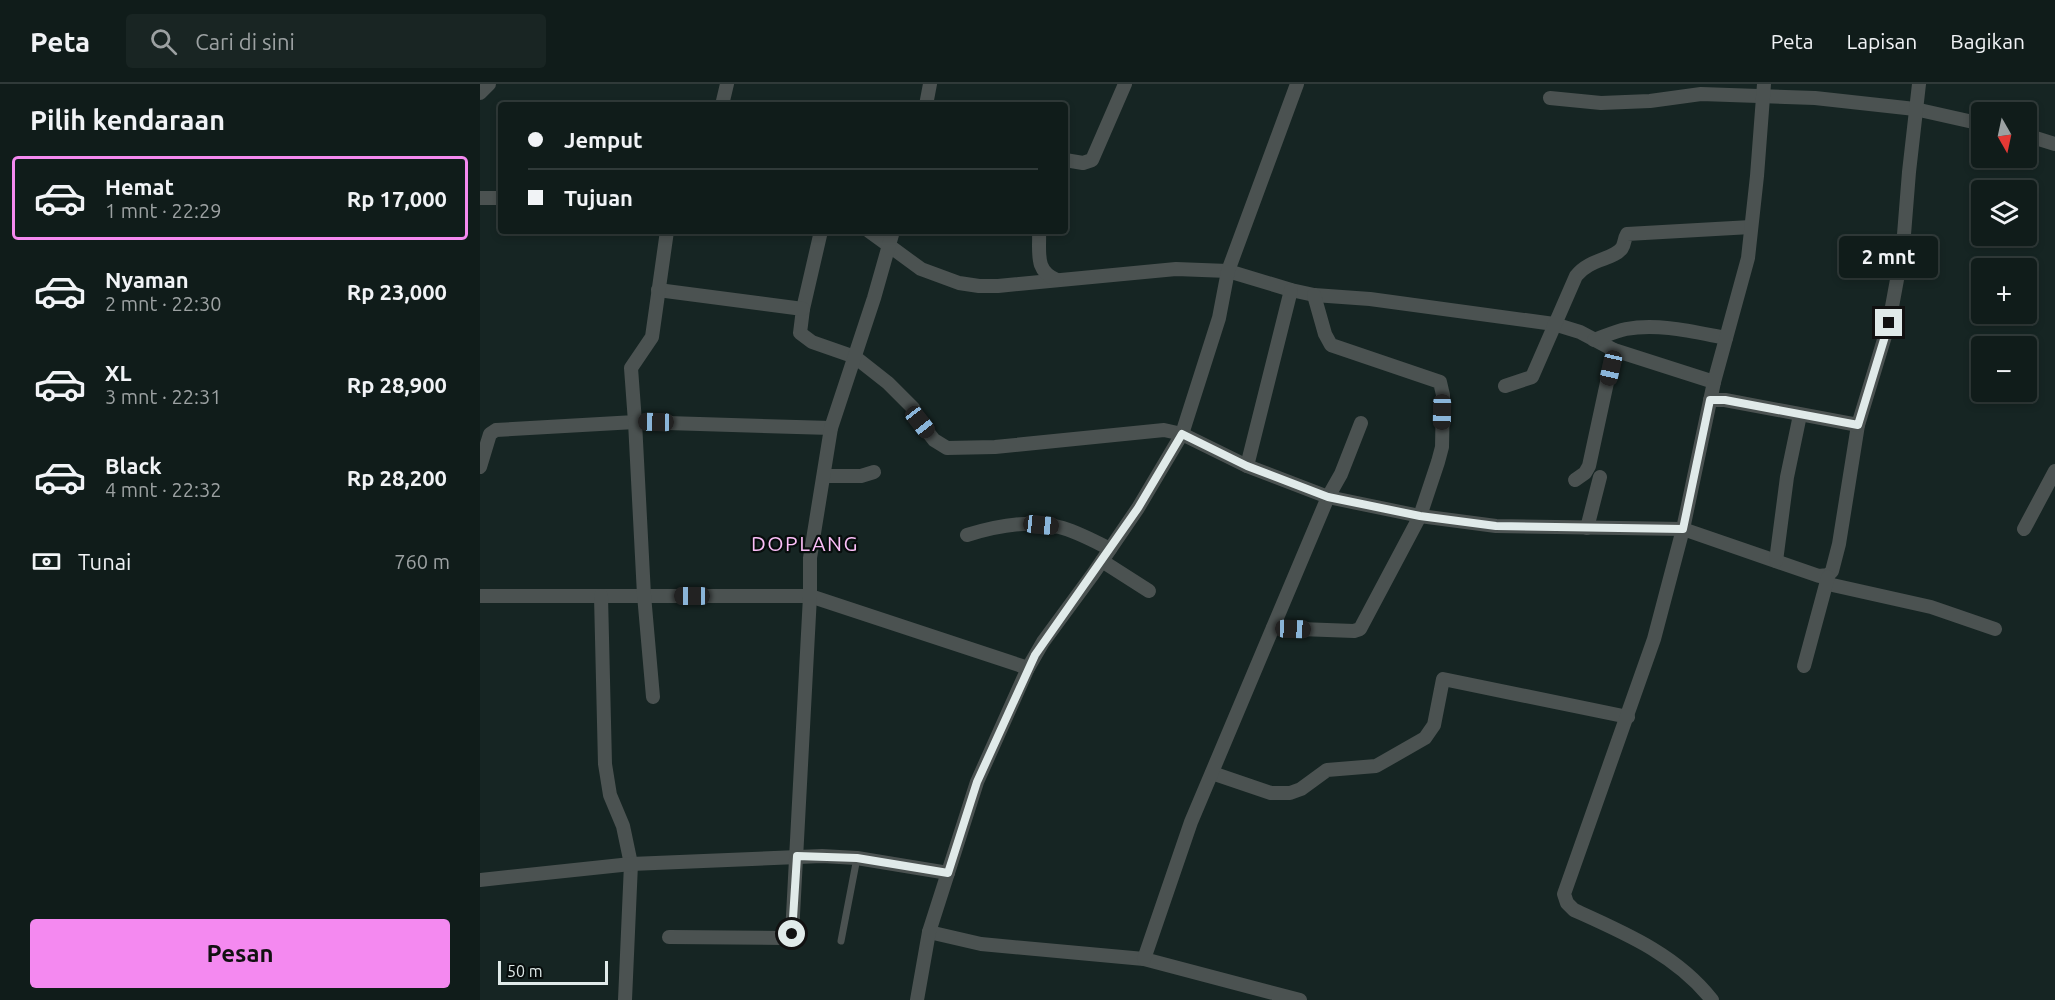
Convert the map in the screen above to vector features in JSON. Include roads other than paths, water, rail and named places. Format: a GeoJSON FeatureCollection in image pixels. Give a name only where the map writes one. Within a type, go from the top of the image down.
{"type":"FeatureCollection","features":[{"type":"Feature","properties":{"kind":"street"},"geometry":{"type":"LineString","coordinates":[[480,93],[489,84]]}},
{"type":"Feature","properties":{"kind":"street"},"geometry":{"type":"LineString","coordinates":[[723,102],[727,84]]}},
{"type":"Feature","properties":{"kind":"street"},"geometry":{"type":"LineString","coordinates":[[927,102],[930,84]]}},
{"type":"Feature","properties":{"kind":"street"},"geometry":{"type":"LineString","coordinates":[[1068,160],[1083,163],[1092,160],[1125,84]]}},
{"type":"Feature","properties":{"kind":"street"},"geometry":{"type":"LineString","coordinates":[[917,1000],[929,932],[977,782],[1042,642],[1138,508],[1182,434],[1219,318],[1228,271],[1297,84]]}},
{"type":"Feature","properties":{"kind":"street"},"geometry":{"type":"LineString","coordinates":[[1804,666],[1839,544],[1858,425],[1889,323],[1903,247],[1919,84]]}},
{"type":"Feature","properties":{"kind":"street"},"geometry":{"type":"LineString","coordinates":[[1712,1000],[1666,957],[1632,936],[1574,910],[1567,903],[1564,894],[1654,639],[1683,529],[1714,382],[1748,258],[1764,90]]}},
{"type":"Feature","properties":{"kind":"street"},"geometry":{"type":"LineString","coordinates":[[1550,98],[1601,103],[1650,101],[1701,94],[1764,90],[1915,109],[1971,122]]}},
{"type":"Feature","properties":{"kind":"street"},"geometry":{"type":"LineString","coordinates":[[2037,138],[2055,144]]}},
{"type":"Feature","properties":{"kind":"street"},"geometry":{"type":"LineString","coordinates":[[480,198],[498,198]]}},
{"type":"Feature","properties":{"kind":"street"},"geometry":{"type":"LineString","coordinates":[[1505,386],[1532,377],[1576,276],[1589,264],[1618,252],[1623,247],[1627,234],[1751,228]]}},
{"type":"Feature","properties":{"kind":"street"},"geometry":{"type":"LineString","coordinates":[[653,697],[644,596],[631,368],[652,337],[667,234]]}},
{"type":"Feature","properties":{"kind":"street"},"geometry":{"type":"LineString","coordinates":[[819,234],[799,329],[804,338],[855,357],[913,408],[920,422],[934,440],[947,448],[995,447],[1164,430],[1182,434],[1247,466],[1332,498],[1420,516],[1496,526],[1683,529],[1828,579],[1931,607],[1995,629]]}},
{"type":"Feature","properties":{"kind":"street"},"geometry":{"type":"LineString","coordinates":[[873,234],[921,269],[959,283],[998,286],[1176,269],[1228,271],[1314,295],[1370,299],[1554,324],[1580,332],[1614,350],[1714,382]]}},
{"type":"Feature","properties":{"kind":"street"},"geometry":{"type":"LineString","coordinates":[[669,937],[789,937],[792,931],[810,596],[810,558],[831,428],[892,234]]}},
{"type":"Feature","properties":{"kind":"street"},"geometry":{"type":"LineString","coordinates":[[1039,234],[1040,266],[1046,274],[1058,280]]}},
{"type":"Feature","properties":{"kind":"street"},"geometry":{"type":"LineString","coordinates":[[658,290],[803,309]]}},
{"type":"Feature","properties":{"kind":"street"},"geometry":{"type":"LineString","coordinates":[[1247,466],[1291,290]]}},
{"type":"Feature","properties":{"kind":"street"},"geometry":{"type":"LineString","coordinates":[[1273,628],[1354,631],[1360,629],[1420,516],[1442,447],[1440,382],[1331,345],[1325,334],[1314,295]]}},
{"type":"Feature","properties":{"kind":"street"},"geometry":{"type":"LineString","coordinates":[[1594,340],[1627,329],[1658,328],[1680,329],[1726,339]]}},
{"type":"Feature","properties":{"kind":"street"},"geometry":{"type":"LineString","coordinates":[[1587,528],[1599,481],[1575,480],[1585,473],[1589,466],[1614,350]]}},
{"type":"Feature","properties":{"kind":"street"},"geometry":{"type":"LineString","coordinates":[[1710,400],[1725,400],[1858,425]]}},
{"type":"Feature","properties":{"kind":"street"},"geometry":{"type":"LineString","coordinates":[[1776,561],[1787,477],[1800,415]]}},
{"type":"Feature","properties":{"kind":"street"},"geometry":{"type":"LineString","coordinates":[[480,466],[490,434],[496,429],[635,422],[831,428]]}},
{"type":"Feature","properties":{"kind":"street"},"geometry":{"type":"LineString","coordinates":[[1144,959],[1191,822],[1273,628],[1332,498],[1343,479],[1341,474],[1361,423]]}},
{"type":"Feature","properties":{"kind":"street"},"geometry":{"type":"LineString","coordinates":[[2024,530],[2055,471]]}},
{"type":"Feature","properties":{"kind":"street"},"geometry":{"type":"LineString","coordinates":[[824,476],[861,476],[874,472]]}},
{"type":"Feature","properties":{"kind":"street"},"geometry":{"type":"LineString","coordinates":[[967,535],[1004,526],[1041,525],[1059,527],[1110,549]]}},
{"type":"Feature","properties":{"kind":"street"},"geometry":{"type":"LineString","coordinates":[[1102,561],[1149,591]]}},
{"type":"Feature","properties":{"kind":"street"},"geometry":{"type":"LineString","coordinates":[[480,596],[810,596],[1028,668]]}},
{"type":"Feature","properties":{"kind":"street"},"geometry":{"type":"LineString","coordinates":[[601,596],[605,764],[610,795],[620,819],[631,864],[625,1000]]}},
{"type":"Feature","properties":{"kind":"street"},"geometry":{"type":"LineString","coordinates":[[1212,773],[1271,793],[1290,793],[1301,789],[1327,770],[1376,766],[1425,738],[1434,725],[1443,679],[1628,717]]}},
{"type":"Feature","properties":{"kind":"street"},"geometry":{"type":"LineString","coordinates":[[480,880],[631,864],[797,856],[857,858],[948,873]]}},
{"type":"Feature","properties":{"kind":"street"},"geometry":{"type":"LineString","coordinates":[[929,932],[981,944],[1144,959],[1300,1000]]}},
{"type":"Feature","properties":{"kind":"lane"},"geometry":{"type":"LineString","coordinates":[[841,942],[857,858]]}},
{"type":"Feature","properties":{"kind":"district","name":"DOPLANG"},"geometry":{"type":"Point","coordinates":[805,544]}}]}
